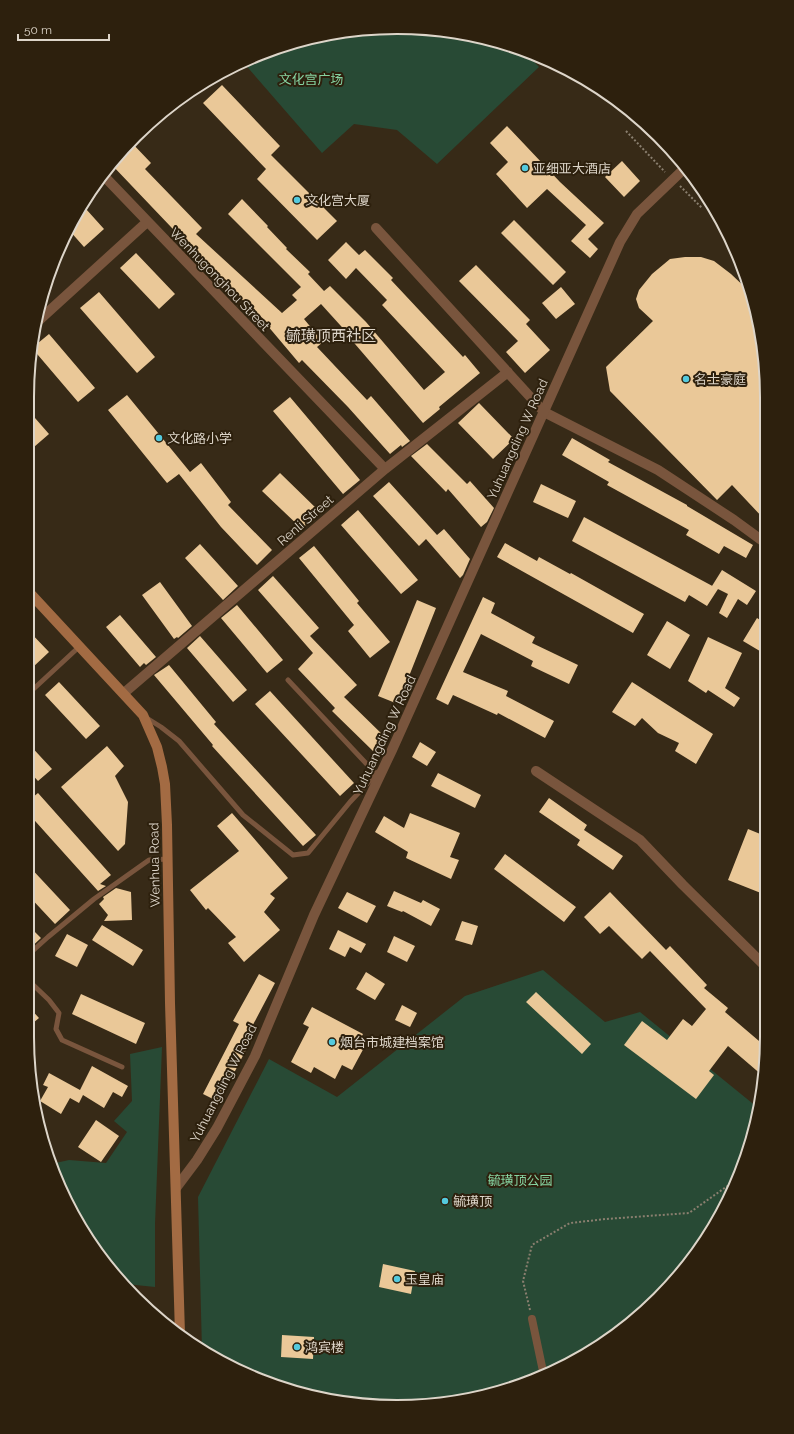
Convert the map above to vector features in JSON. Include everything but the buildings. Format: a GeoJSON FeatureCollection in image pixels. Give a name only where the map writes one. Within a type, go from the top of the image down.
{"type":"FeatureCollection","features":[{"type":"Feature","properties":{"kind":"main road","name":"Wenhua Road"},"geometry":{"type":"LineString","coordinates":[[34,597],[143,715],[157,747],[164,779],[168,859],[170,1010],[176,1188]]}},
{"type":"Feature","properties":{"kind":"main road"},"geometry":{"type":"LineString","coordinates":[[176,1188],[180,1328]]}},
{"type":"Feature","properties":{"kind":"street","name":"Yuhuangding W Road"},"geometry":{"type":"LineString","coordinates":[[176,1188],[197,1160],[209,1140],[255,1056],[314,915],[392,750],[620,242],[637,214],[681,172]]}},
{"type":"Feature","properties":{"kind":"street","name":"Wenhugonghou Street"},"geometry":{"type":"LineString","coordinates":[[107,179],[385,469]]}},
{"type":"Feature","properties":{"kind":"street"},"geometry":{"type":"LineString","coordinates":[[43,315],[147,222]]}},
{"type":"Feature","properties":{"kind":"street"},"geometry":{"type":"LineString","coordinates":[[376,228],[544,412],[658,470],[734,520],[760,539]]}},
{"type":"Feature","properties":{"kind":"street","name":"Renli Street"},"geometry":{"type":"LineString","coordinates":[[124,693],[385,469],[508,372]]}},
{"type":"Feature","properties":{"kind":"street"},"geometry":{"type":"LineString","coordinates":[[536,771],[640,840],[760,961]]}},
{"type":"Feature","properties":{"kind":"street"},"geometry":{"type":"LineString","coordinates":[[532,1319],[543,1369]]}},
{"type":"Feature","properties":{"kind":"lane"},"geometry":{"type":"LineString","coordinates":[[34,689],[80,646]]}},
{"type":"Feature","properties":{"kind":"lane"},"geometry":{"type":"LineString","coordinates":[[288,680],[376,774]]}},
{"type":"Feature","properties":{"kind":"lane"},"geometry":{"type":"LineString","coordinates":[[143,715],[178,741],[243,815],[293,855],[308,853],[350,802],[376,774],[392,750]]}},
{"type":"Feature","properties":{"kind":"lane"},"geometry":{"type":"LineString","coordinates":[[34,950],[94,899],[149,860],[168,859]]}},
{"type":"Feature","properties":{"kind":"lane"},"geometry":{"type":"LineString","coordinates":[[34,986],[49,1000],[59,1013],[56,1029],[62,1040],[122,1068]]}},
{"type":"Feature","properties":{"kind":"path"},"geometry":{"type":"LineString","coordinates":[[626,131],[670,177]]}},
{"type":"Feature","properties":{"kind":"path"},"geometry":{"type":"LineString","coordinates":[[675,182],[702,208]]}},
{"type":"Feature","properties":{"kind":"path"},"geometry":{"type":"LineString","coordinates":[[532,1319],[523,1281],[532,1244],[570,1223],[689,1213],[728,1186]]}},
{"type":"Feature","properties":{"kind":"green space","name":"文化宫广场"},"geometry":{"type":"Polygon","coordinates":[[[397,34],[444,37],[491,46],[533,61],[539,67],[437,164],[397,130],[354,124],[322,153],[247,67],[280,53],[326,41],[350,37],[397,34]]]}},
{"type":"Feature","properties":{"kind":"green space","name":"毓璜顶公园"},"geometry":{"type":"Polygon","coordinates":[[[543,970],[605,1022],[640,1012],[754,1104],[741,1154],[723,1198],[699,1239],[685,1258],[654,1294],[599,1339],[558,1363],[514,1381],[468,1393],[444,1397],[397,1400],[350,1397],[326,1393],[280,1381],[236,1363],[202,1343],[198,1197],[269,1059],[337,1097],[465,996],[543,970]]]}},
{"type":"Feature","properties":{"kind":"green space"},"geometry":{"type":"Polygon","coordinates":[[[162,1047],[155,1224],[155,1287],[132,1285],[109,1258],[95,1239],[71,1198],[57,1163],[69,1160],[106,1163],[127,1132],[114,1121],[132,1101],[130,1054],[162,1047]]]}},
{"type":"Feature","properties":{"kind":"place","name":"亚细亚大酒店"},"geometry":{"type":"Point","coordinates":[525,168]}},
{"type":"Feature","properties":{"kind":"place","name":"文化宫大厦"},"geometry":{"type":"Point","coordinates":[297,200]}},
{"type":"Feature","properties":{"kind":"place","name":"名士豪庭"},"geometry":{"type":"Point","coordinates":[686,379]}},
{"type":"Feature","properties":{"kind":"place","name":"文化路小学"},"geometry":{"type":"Point","coordinates":[159,438]}},
{"type":"Feature","properties":{"kind":"place","name":"烟台市城建档案馆"},"geometry":{"type":"Point","coordinates":[332,1042]}},
{"type":"Feature","properties":{"kind":"place","name":"毓璜顶"},"geometry":{"type":"Point","coordinates":[445,1201]}},
{"type":"Feature","properties":{"kind":"place","name":"玉皇庙"},"geometry":{"type":"Point","coordinates":[397,1279]}},
{"type":"Feature","properties":{"kind":"place","name":"鸿宾楼"},"geometry":{"type":"Point","coordinates":[297,1347]}},
{"type":"Feature","properties":{"kind":"district","name":"毓璜顶西社区"},"geometry":{"type":"Point","coordinates":[331,336]}}]}
